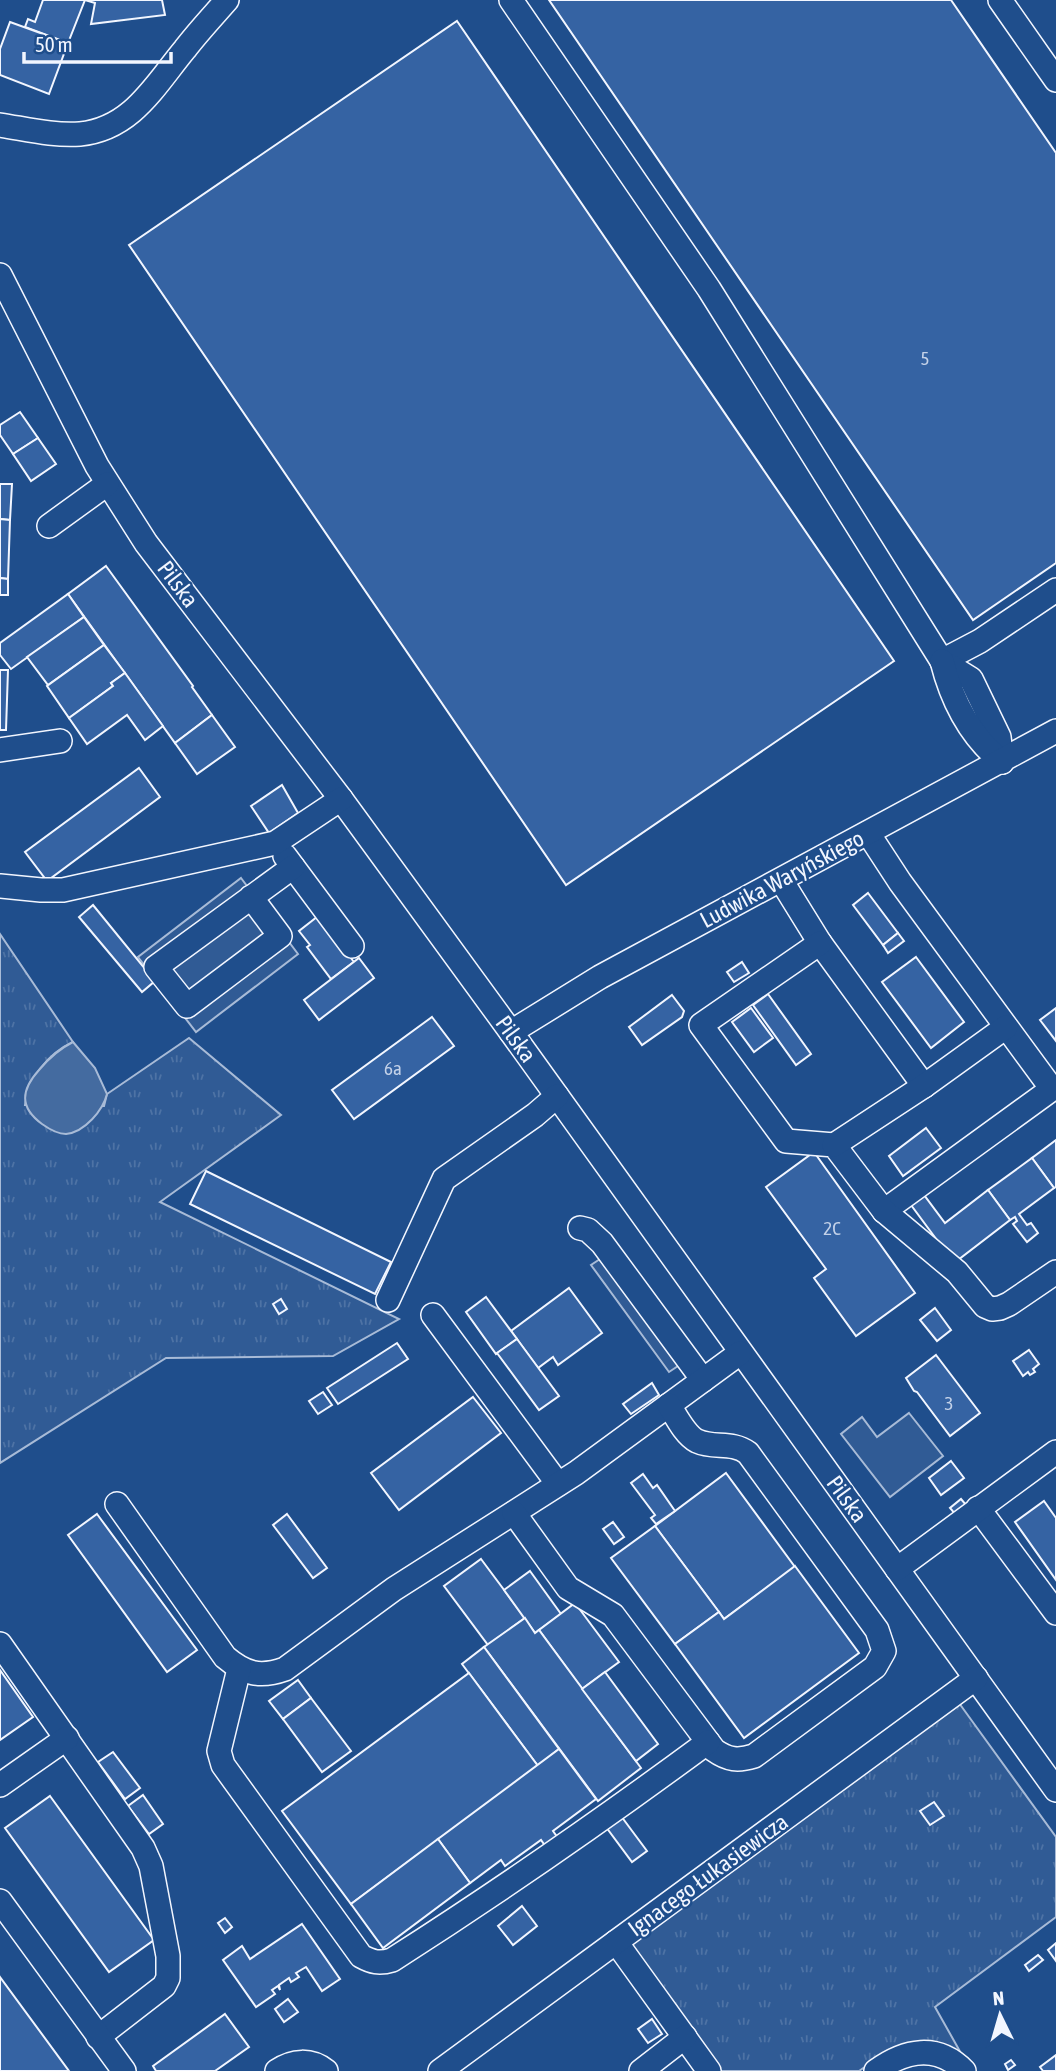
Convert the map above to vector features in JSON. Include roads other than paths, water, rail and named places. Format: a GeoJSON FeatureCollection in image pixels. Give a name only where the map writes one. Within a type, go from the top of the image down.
{"type":"FeatureCollection","features":[{"type":"Feature","properties":{"kind":"street"},"geometry":{"type":"LineString","coordinates":[[0,125],[63,134],[89,132],[111,126],[140,105],[227,0]]}},
{"type":"Feature","properties":{"kind":"street"},"geometry":{"type":"LineString","coordinates":[[511,0],[709,289],[942,662],[971,679],[999,737],[1002,762]]}},
{"type":"Feature","properties":{"kind":"street"},"geometry":{"type":"LineString","coordinates":[[1000,0],[1056,80]]}},
{"type":"Feature","properties":{"kind":"street","name":"Pilska"},"geometry":{"type":"LineString","coordinates":[[0,275],[107,484],[146,543],[341,799],[1056,1790]]}},
{"type":"Feature","properties":{"kind":"street"},"geometry":{"type":"LineString","coordinates":[[49,526],[107,484]]}},
{"type":"Feature","properties":{"kind":"street"},"geometry":{"type":"LineString","coordinates":[[942,662],[1056,590]]}},
{"type":"Feature","properties":{"kind":"street","name":"Ludwika Waryńskiego"},"geometry":{"type":"LineString","coordinates":[[511,1032],[600,977],[1056,732]]}},
{"type":"Feature","properties":{"kind":"street"},"geometry":{"type":"LineString","coordinates":[[0,750],[60,741]]}},
{"type":"Feature","properties":{"kind":"street"},"geometry":{"type":"LineString","coordinates":[[0,886],[63,890],[275,843],[341,799]]}},
{"type":"Feature","properties":{"kind":"street"},"geometry":{"type":"LineString","coordinates":[[869,833],[900,882],[1052,1089],[884,1211]]}},
{"type":"Feature","properties":{"kind":"street"},"geometry":{"type":"LineString","coordinates":[[275,843],[352,946]]}},
{"type":"Feature","properties":{"kind":"street"},"geometry":{"type":"LineString","coordinates":[[251,897],[279,936],[187,1006],[156,967],[251,897],[293,867]]}},
{"type":"Feature","properties":{"kind":"street"},"geometry":{"type":"LineString","coordinates":[[781,880],[820,943],[924,1086]]}},
{"type":"Feature","properties":{"kind":"street"},"geometry":{"type":"LineString","coordinates":[[820,943],[701,1025],[786,1141],[834,1145],[924,1086],[1006,1027]]}},
{"type":"Feature","properties":{"kind":"street"},"geometry":{"type":"LineString","coordinates":[[388,1300],[443,1179],[535,1115],[557,1096]]}},
{"type":"Feature","properties":{"kind":"street"},"geometry":{"type":"LineString","coordinates":[[834,1145],[884,1211],[957,1272],[979,1300],[992,1309],[1009,1304],[1056,1272]]}},
{"type":"Feature","properties":{"kind":"street"},"geometry":{"type":"LineString","coordinates":[[580,1228],[588,1230],[602,1242],[703,1380]]}},
{"type":"Feature","properties":{"kind":"street"},"geometry":{"type":"LineString","coordinates":[[433,1315],[558,1484]]}},
{"type":"Feature","properties":{"kind":"street"},"geometry":{"type":"LineString","coordinates":[[117,1504],[225,1657],[239,1669],[271,1674],[285,1670],[394,1589],[558,1484],[740,1353]]}},
{"type":"Feature","properties":{"kind":"street"},"geometry":{"type":"LineString","coordinates":[[514,1513],[568,1588],[613,1615],[708,1742],[723,1757],[735,1760],[754,1756],[875,1667],[884,1651],[877,1630],[748,1453],[735,1446],[697,1441],[668,1405]]}},
{"type":"Feature","properties":{"kind":"street"},"geometry":{"type":"LineString","coordinates":[[897,1569],[978,1508],[1054,1458]]}},
{"type":"Feature","properties":{"kind":"street"},"geometry":{"type":"LineString","coordinates":[[978,1508],[1056,1613]]}},
{"type":"Feature","properties":{"kind":"street"},"geometry":{"type":"LineString","coordinates":[[0,1644],[144,1848],[151,1866],[168,1955],[168,1978],[164,1986],[99,2037]]}},
{"type":"Feature","properties":{"kind":"street"},"geometry":{"type":"LineString","coordinates":[[239,1669],[219,1751],[223,1765],[361,1956],[381,1963],[392,1960],[478,1906],[594,1826],[708,1742]]}},
{"type":"Feature","properties":{"kind":"street","name":"Ignacego Łukasiewicza"},"geometry":{"type":"LineString","coordinates":[[440,2071],[976,1678]]}},
{"type":"Feature","properties":{"kind":"street"},"geometry":{"type":"LineString","coordinates":[[0,1785],[67,1738]]}},
{"type":"Feature","properties":{"kind":"street"},"geometry":{"type":"LineString","coordinates":[[0,1901],[124,2071]]}},
{"type":"Feature","properties":{"kind":"street"},"geometry":{"type":"LineString","coordinates":[[616,1942],[709,2071]]}},
{"type":"Feature","properties":{"kind":"street"},"geometry":{"type":"LineString","coordinates":[[641,2071],[685,2037]]}},
{"type":"Feature","properties":{"kind":"street"},"geometry":{"type":"LineString","coordinates":[[876,2071],[896,2058],[920,2051],[944,2056],[964,2071]]}},
{"type":"Feature","properties":{"kind":"street"},"geometry":{"type":"LineString","coordinates":[[277,2071],[287,2064],[309,2062],[326,2071]]}}]}
